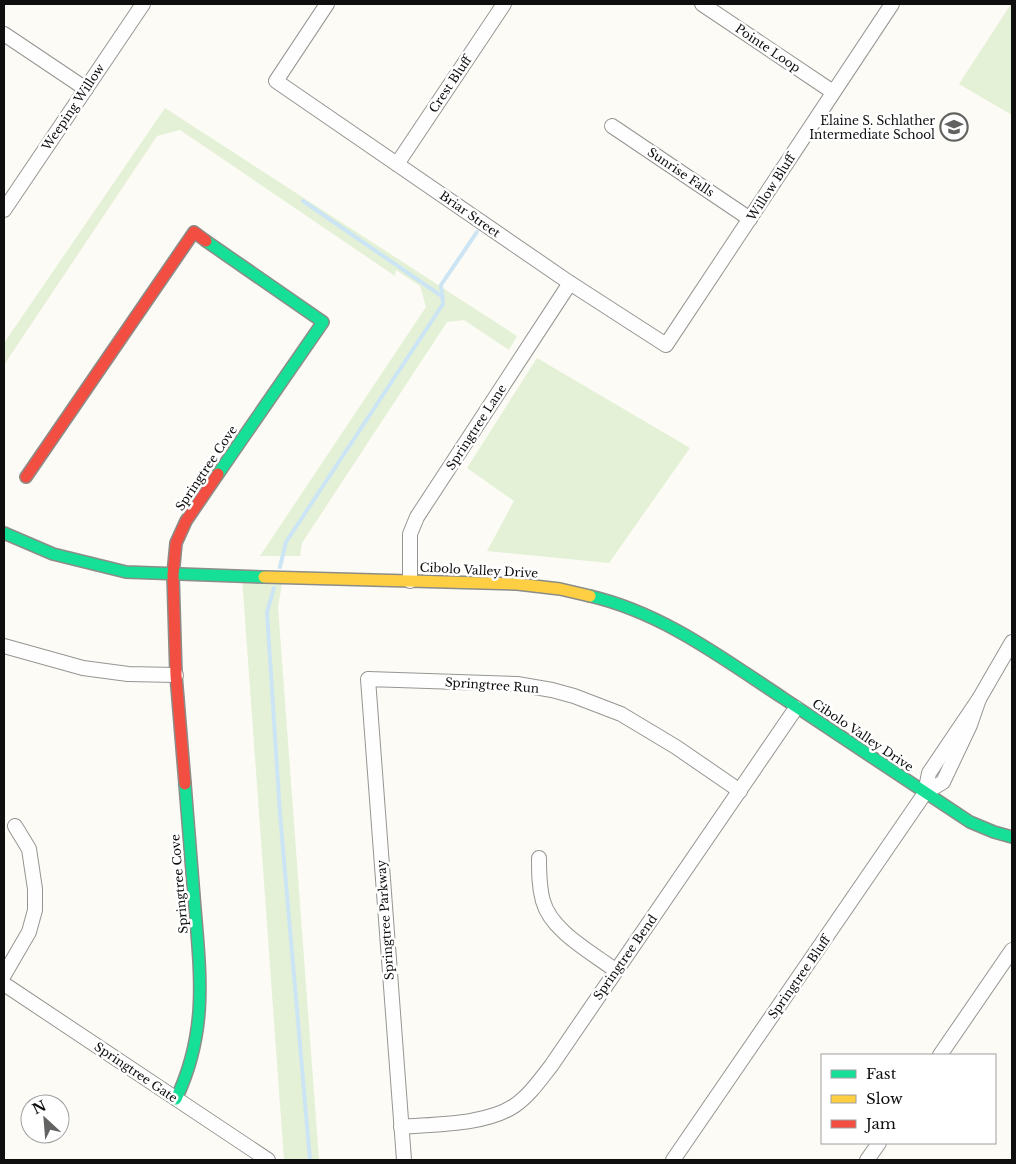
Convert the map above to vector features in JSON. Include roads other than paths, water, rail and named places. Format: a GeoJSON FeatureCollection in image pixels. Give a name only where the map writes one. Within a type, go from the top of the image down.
{"type":"FeatureCollection","features":[{"type":"Feature","properties":{"kind":"street","name":"Weeping Willow"},"geometry":{"type":"LineString","coordinates":[[4,210],[142,4]]}},
{"type":"Feature","properties":{"kind":"street","name":"Briar Street"},"geometry":{"type":"LineString","coordinates":[[327,4],[276,81],[570,283],[666,345]]}},
{"type":"Feature","properties":{"kind":"street","name":"Crest Bluff"},"geometry":{"type":"LineString","coordinates":[[397,164],[504,4]]}},
{"type":"Feature","properties":{"kind":"street","name":"Pointe Loop"},"geometry":{"type":"LineString","coordinates":[[702,4],[833,92]]}},
{"type":"Feature","properties":{"kind":"street","name":"Willow Bluff"},"geometry":{"type":"LineString","coordinates":[[666,345],[892,4]]}},
{"type":"Feature","properties":{"kind":"street"},"geometry":{"type":"LineString","coordinates":[[4,34],[86,89]]}},
{"type":"Feature","properties":{"kind":"street","name":"Sunrise Falls"},"geometry":{"type":"LineString","coordinates":[[612,126],[750,219]]}},
{"type":"Feature","properties":{"kind":"street","name":"Springtree Cove"},"geometry":{"type":"LineString","coordinates":[[26,477],[194,232],[323,322],[186,521],[176,543],[173,575],[176,675],[201,990],[200,1013],[191,1065],[176,1099]]}},
{"type":"Feature","properties":{"kind":"street","name":"Springtree Lane"},"geometry":{"type":"LineString","coordinates":[[410,581],[410,534],[417,517],[570,283]]}},
{"type":"Feature","properties":{"kind":"street","name":"Cibolo Valley Drive"},"geometry":{"type":"LineString","coordinates":[[4,533],[53,554],[126,572],[526,585],[560,589],[624,606],[652,617],[700,643],[970,822],[1012,837]]}},
{"type":"Feature","properties":{"kind":"street","name":"Springtree Bluff"},"geometry":{"type":"LineString","coordinates":[[673,1160],[925,793],[944,782],[970,725],[979,699],[1012,642]]}},
{"type":"Feature","properties":{"kind":"street"},"geometry":{"type":"LineString","coordinates":[[4,646],[83,668],[128,674],[176,675]]}},
{"type":"Feature","properties":{"kind":"street","name":"Springtree Run"},"geometry":{"type":"LineString","coordinates":[[368,679],[517,684],[574,696],[621,714],[676,746],[740,791]]}},
{"type":"Feature","properties":{"kind":"street","name":"Springtree Parkway"},"geometry":{"type":"LineString","coordinates":[[368,679],[404,1160]]}},
{"type":"Feature","properties":{"kind":"street","name":"Springtree Bend"},"geometry":{"type":"LineString","coordinates":[[401,1127],[480,1120],[515,1106],[533,1088],[551,1066],[796,708]]}},
{"type":"Feature","properties":{"kind":"street"},"geometry":{"type":"LineString","coordinates":[[4,974],[29,932],[35,910],[35,889],[29,849],[15,826]]}},
{"type":"Feature","properties":{"kind":"street"},"geometry":{"type":"LineString","coordinates":[[539,858],[543,903],[549,916],[565,933],[615,970]]}},
{"type":"Feature","properties":{"kind":"street"},"geometry":{"type":"LineString","coordinates":[[941,1054],[1012,950]]}},
{"type":"Feature","properties":{"kind":"street","name":"Springtree Gate"},"geometry":{"type":"LineString","coordinates":[[4,984],[268,1160]]}},
{"type":"Feature","properties":{"kind":"street"},"geometry":{"type":"LineString","coordinates":[[867,1160],[878,1144]]}},
{"type":"Feature","properties":{"kind":"waterway"},"geometry":{"type":"LineString","coordinates":[[303,201],[443,297]]}},
{"type":"Feature","properties":{"kind":"waterway"},"geometry":{"type":"LineString","coordinates":[[280,567],[286,542],[443,304],[441,285],[477,232]]}},
{"type":"Feature","properties":{"kind":"waterway"},"geometry":{"type":"LineString","coordinates":[[274,588],[267,612],[280,814],[310,1160]]}},
{"type":"Feature","properties":{"kind":"place","name":"Elaine S. Schlather Intermediate School"},"geometry":{"type":"Point","coordinates":[954,127]}}]}
